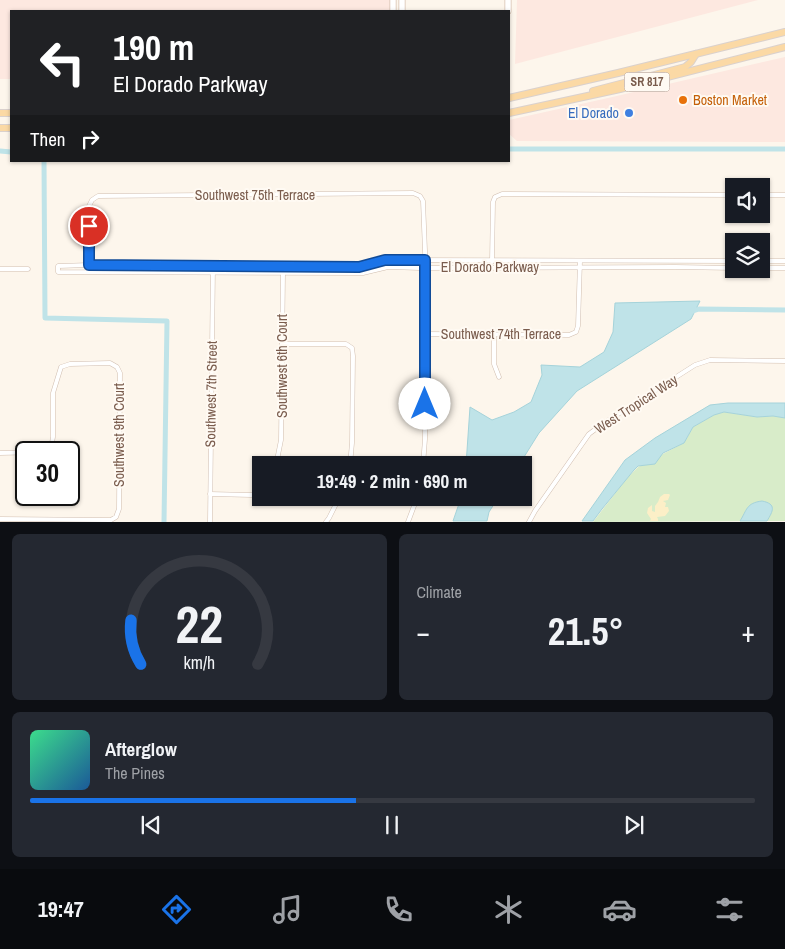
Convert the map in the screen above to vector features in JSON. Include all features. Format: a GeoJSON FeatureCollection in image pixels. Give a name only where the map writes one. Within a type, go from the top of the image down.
{"type":"FeatureCollection","features":[{"type":"Feature","properties":{"kind":"main road","name":"SR 817"},"geometry":{"type":"LineString","coordinates":[[510,98],[785,32]]}},
{"type":"Feature","properties":{"kind":"main road","name":"SR 817"},"geometry":{"type":"LineString","coordinates":[[510,112],[620,89],[785,47]]}},
{"type":"Feature","properties":{"kind":"main road"},"geometry":{"type":"LineString","coordinates":[[586,96],[594,90],[684,67],[691,62],[696,54]]}},
{"type":"Feature","properties":{"kind":"street","name":"Southwest 75th Terrace"},"geometry":{"type":"LineString","coordinates":[[89,265],[89,206],[92,200],[98,196],[413,193],[420,196],[423,201],[425,260]]}},
{"type":"Feature","properties":{"kind":"street"},"geometry":{"type":"LineString","coordinates":[[492,267],[492,208],[495,197],[502,194],[725,195]]}},
{"type":"Feature","properties":{"kind":"street"},"geometry":{"type":"LineString","coordinates":[[770,195],[785,195]]}},
{"type":"Feature","properties":{"kind":"street","name":"El Dorado Parkway"},"geometry":{"type":"LineString","coordinates":[[725,261],[385,260],[359,267],[89,265],[58,266],[58,272],[362,273],[388,266],[425,268],[725,268]]}},
{"type":"Feature","properties":{"kind":"street"},"geometry":{"type":"LineString","coordinates":[[424,456],[425,260]]}},
{"type":"Feature","properties":{"kind":"street"},"geometry":{"type":"LineString","coordinates":[[580,261],[580,267]]}},
{"type":"Feature","properties":{"kind":"street"},"geometry":{"type":"LineString","coordinates":[[770,261],[785,261]]}},
{"type":"Feature","properties":{"kind":"street"},"geometry":{"type":"LineString","coordinates":[[89,265],[89,272]]}},
{"type":"Feature","properties":{"kind":"street","name":"Southwest 7th Street"},"geometry":{"type":"LineString","coordinates":[[210,522],[213,266]]}},
{"type":"Feature","properties":{"kind":"street","name":"Southwest 6th Court"},"geometry":{"type":"LineString","coordinates":[[278,456],[282,440],[283,267]]}},
{"type":"Feature","properties":{"kind":"street","name":"Southwest 74th Terrace"},"geometry":{"type":"LineString","coordinates":[[425,334],[569,335],[576,332],[578,326],[580,267]]}},
{"type":"Feature","properties":{"kind":"street"},"geometry":{"type":"LineString","coordinates":[[770,268],[785,268]]}},
{"type":"Feature","properties":{"kind":"street"},"geometry":{"type":"LineString","coordinates":[[0,269],[28,269]]}},
{"type":"Feature","properties":{"kind":"street"},"geometry":{"type":"LineString","coordinates":[[494,334],[494,364],[500,377]]}},
{"type":"Feature","properties":{"kind":"street"},"geometry":{"type":"LineString","coordinates":[[282,344],[346,344],[352,348],[351,456]]}},
{"type":"Feature","properties":{"kind":"street","name":"West Tropical Way"},"geometry":{"type":"LineString","coordinates":[[529,522],[589,434],[604,422],[696,365],[710,360],[785,361]]}},
{"type":"Feature","properties":{"kind":"street","name":"Southwest 9th Court"},"geometry":{"type":"LineString","coordinates":[[0,453],[44,452],[51,448],[53,437],[53,393],[61,367],[70,364],[110,363],[117,366],[120,373],[120,383],[119,509],[116,517],[111,520],[0,519]]}},
{"type":"Feature","properties":{"kind":"street"},"geometry":{"type":"LineString","coordinates":[[210,494],[252,495]]}},
{"type":"Feature","properties":{"kind":"street"},"geometry":{"type":"LineString","coordinates":[[326,522],[335,506]]}},
{"type":"Feature","properties":{"kind":"street"},"geometry":{"type":"LineString","coordinates":[[408,522],[413,506]]}},
{"type":"Feature","properties":{"kind":"shaded area"},"geometry":{"type":"Polygon","coordinates":[[[0,0],[392,0],[392,10],[10,10],[10,79],[0,79],[0,0]]]}},
{"type":"Feature","properties":{"kind":"shaded area"},"geometry":{"type":"Polygon","coordinates":[[[517,0],[758,0],[515,64],[517,0]]]}},
{"type":"Feature","properties":{"kind":"shaded area"},"geometry":{"type":"Polygon","coordinates":[[[785,57],[785,142],[517,141],[510,135],[510,120],[785,57]]]}},
{"type":"Feature","properties":{"kind":"green space"},"geometry":{"type":"Polygon","coordinates":[[[724,412],[757,417],[773,416],[785,418],[785,521],[593,522],[627,478],[638,467],[680,445],[687,438],[693,427],[714,415],[724,412]]]}},
{"type":"Feature","properties":{"kind":"sand"},"geometry":{"type":"Polygon","coordinates":[[[664,494],[670,495],[668,500],[663,501],[666,503],[665,507],[668,507],[669,511],[665,516],[657,517],[658,521],[650,521],[651,519],[647,513],[648,508],[652,505],[652,511],[655,512],[655,506],[664,494]]]}},
{"type":"Feature","properties":{"kind":"water"},"geometry":{"type":"Polygon","coordinates":[[[700,301],[691,319],[577,391],[539,433],[525,456],[467,456],[470,407],[492,420],[514,412],[531,402],[542,375],[541,365],[580,367],[604,352],[613,332],[615,303],[700,301]]]}},
{"type":"Feature","properties":{"kind":"water"},"geometry":{"type":"Polygon","coordinates":[[[728,403],[785,403],[785,418],[773,416],[757,417],[724,412],[714,415],[693,427],[684,443],[663,453],[655,464],[638,466],[593,521],[582,521],[625,460],[655,438],[710,405],[728,403]]]}},
{"type":"Feature","properties":{"kind":"water"},"geometry":{"type":"Polygon","coordinates":[[[762,501],[772,506],[771,514],[767,521],[740,521],[750,505],[762,501]]]}},
{"type":"Feature","properties":{"kind":"water"},"geometry":{"type":"Polygon","coordinates":[[[458,506],[493,506],[487,521],[453,521],[458,506]]]}},
{"type":"Feature","properties":{"kind":"waterway"},"geometry":{"type":"LineString","coordinates":[[510,149],[785,149]]}},
{"type":"Feature","properties":{"kind":"waterway"},"geometry":{"type":"LineString","coordinates":[[0,151],[10,152]]}},
{"type":"Feature","properties":{"kind":"waterway"},"geometry":{"type":"LineString","coordinates":[[44,162],[45,318],[167,321],[164,522]]}},
{"type":"Feature","properties":{"kind":"waterway"},"geometry":{"type":"LineString","coordinates":[[690,312],[699,309],[785,310]]}},
{"type":"Feature","properties":{"kind":"place","name":"Boston Market"},"geometry":{"type":"Point","coordinates":[683,100]}},
{"type":"Feature","properties":{"kind":"place","name":"El Dorado"},"geometry":{"type":"Point","coordinates":[629,113]}},
{"type":"Feature","properties":{"kind":"route"},"geometry":{"type":"LineString","coordinates":[[89,226],[89,265],[359,267],[385,260],[425,260],[425,404]]}}]}
